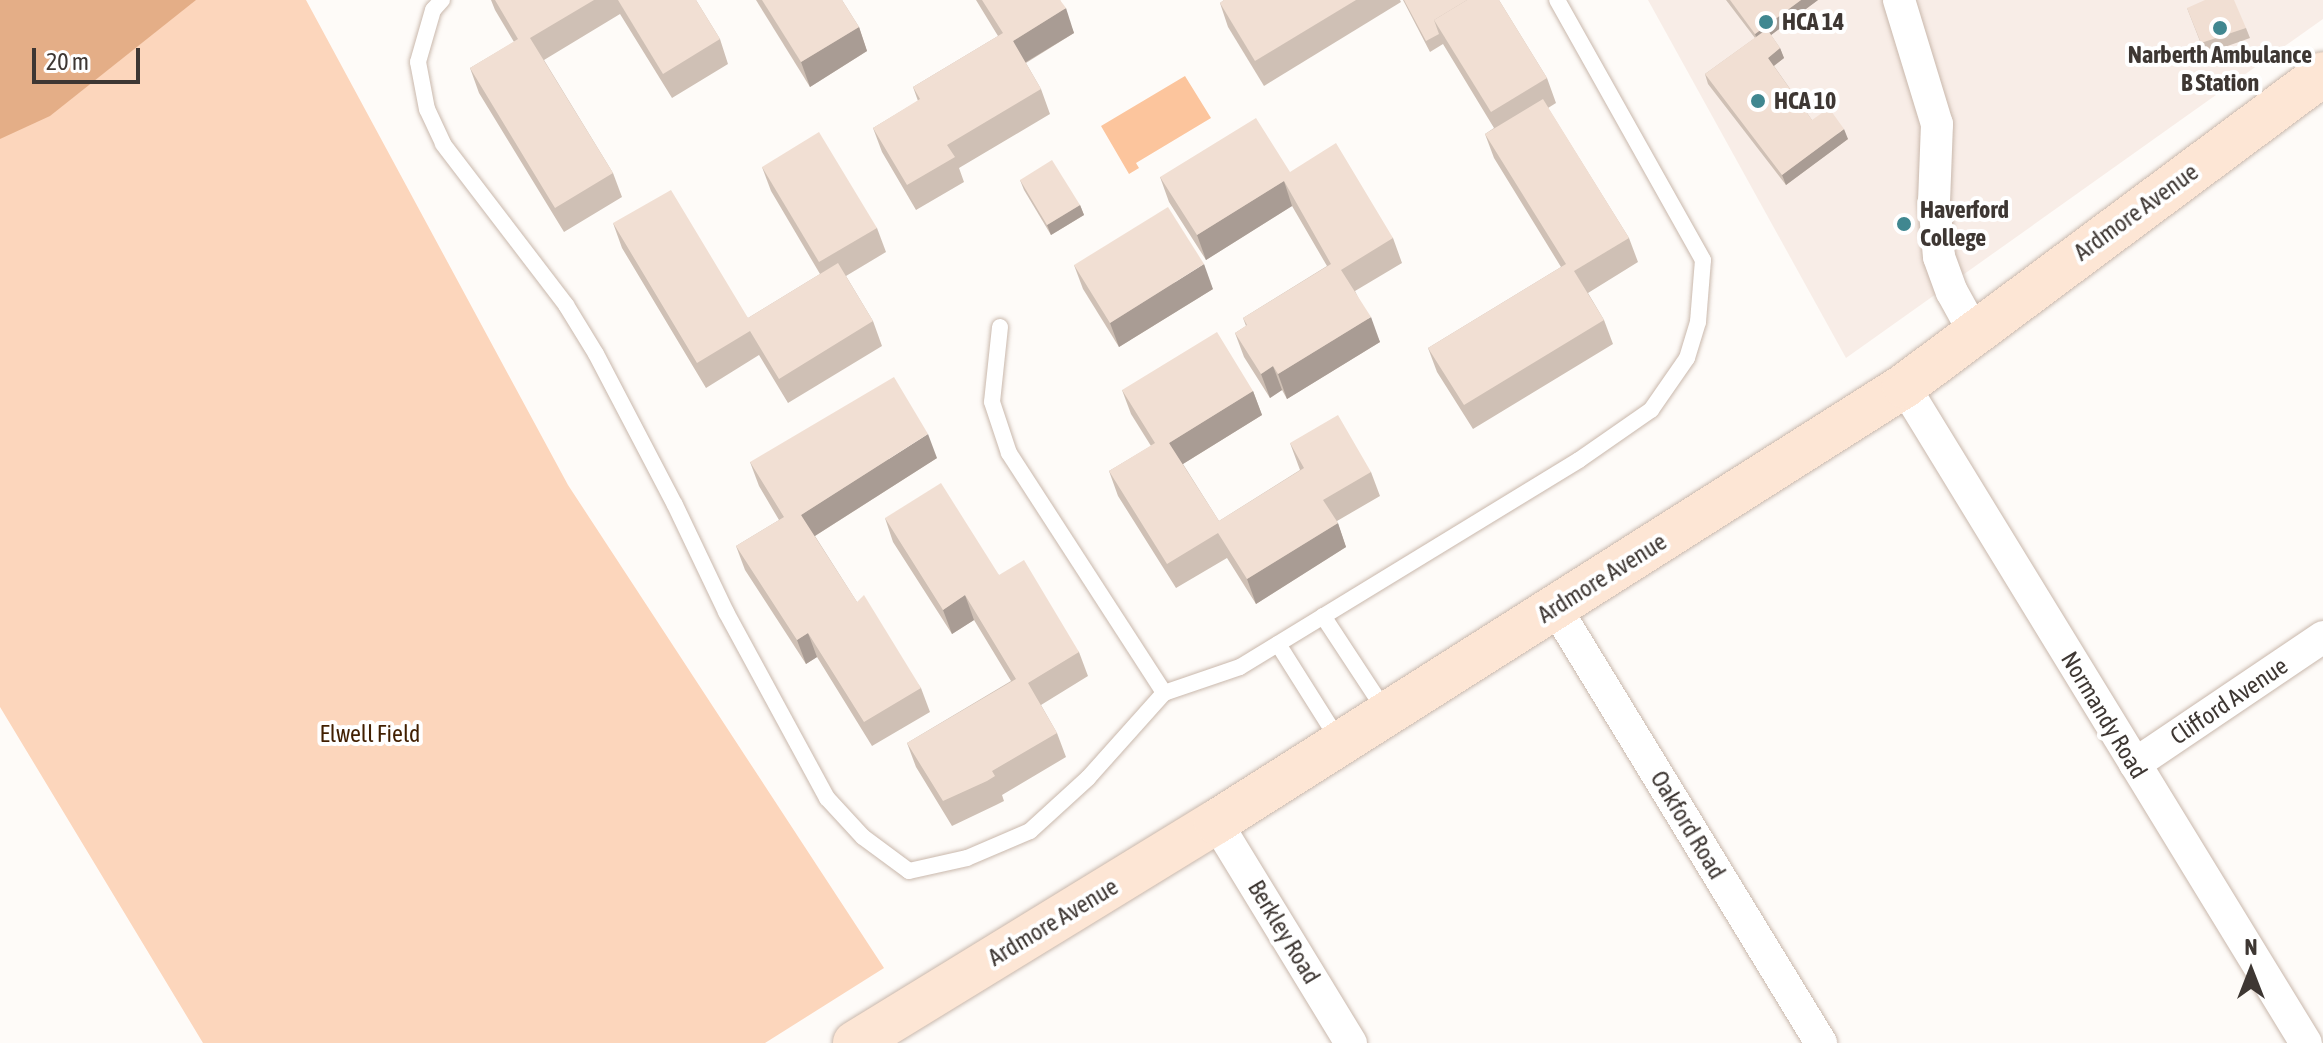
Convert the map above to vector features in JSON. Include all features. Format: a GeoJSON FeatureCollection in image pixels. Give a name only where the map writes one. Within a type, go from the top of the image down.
{"type":"FeatureCollection","features":[{"type":"Feature","properties":{"kind":"street"},"geometry":{"type":"LineString","coordinates":[[1899,0],[1937,124],[1934,201],[1939,257],[1952,292],[1974,332]]}},
{"type":"Feature","properties":{"kind":"street","name":"Ardmore Avenue"},"geometry":{"type":"LineString","coordinates":[[857,1042],[1216,822],[1904,386],[2323,74]]}},
{"type":"Feature","properties":{"kind":"street","name":"Normandy Road"},"geometry":{"type":"LineString","coordinates":[[1904,386],[2306,1043]]}},
{"type":"Feature","properties":{"kind":"street","name":"Oakford Road"},"geometry":{"type":"LineString","coordinates":[[1555,607],[1821,1043]]}},
{"type":"Feature","properties":{"kind":"street","name":"Clifford Avenue"},"geometry":{"type":"LineString","coordinates":[[2135,764],[2323,637]]}},
{"type":"Feature","properties":{"kind":"street","name":"Berkley Road"},"geometry":{"type":"LineString","coordinates":[[1216,822],[1351,1043]]}},
{"type":"Feature","properties":{"kind":"lane"},"geometry":{"type":"LineString","coordinates":[[442,0],[433,10],[418,62],[427,109],[443,144],[566,305],[596,354],[803,758],[827,798],[863,837],[909,871],[967,858],[1030,831],[1088,778],[1164,693],[1240,667],[1579,460],[1651,410],[1687,358],[1698,322],[1703,260],[1557,0]]}},
{"type":"Feature","properties":{"kind":"lane"},"geometry":{"type":"LineString","coordinates":[[1000,327],[992,402],[1009,453],[1164,693]]}},
{"type":"Feature","properties":{"kind":"lane"},"geometry":{"type":"LineString","coordinates":[[1323,616],[1387,714]]}},
{"type":"Feature","properties":{"kind":"lane"},"geometry":{"type":"LineString","coordinates":[[1278,644],[1340,744]]}},
{"type":"Feature","properties":{"kind":"shaded area"},"geometry":{"type":"Polygon","coordinates":[[[0,0],[196,0],[50,116],[0,139],[0,0]]]}},
{"type":"Feature","properties":{"kind":"shaded area","name":"Haverford College"},"geometry":{"type":"Polygon","coordinates":[[[1648,0],[2323,0],[2323,19],[1846,358],[1648,0]]]}},
{"type":"Feature","properties":{"kind":"shaded area"},"geometry":{"type":"Polygon","coordinates":[[[1185,76],[1211,118],[1136,163],[1139,168],[1129,174],[1101,126],[1185,76]]]}},
{"type":"Feature","properties":{"kind":"green space","name":"Elwell Field"},"geometry":{"type":"Polygon","coordinates":[[[135,0],[306,0],[568,485],[884,968],[765,1043],[203,1043],[0,707],[0,73],[135,0]]]}},
{"type":"Feature","properties":{"kind":"building"},"geometry":{"type":"Polygon","coordinates":[[[495,0],[594,0],[530,38],[613,173],[555,208],[470,68],[518,39],[495,0]]]}},
{"type":"Feature","properties":{"kind":"building"},"geometry":{"type":"Polygon","coordinates":[[[618,0],[696,0],[720,39],[663,74],[618,0]]]}},
{"type":"Feature","properties":{"kind":"building"},"geometry":{"type":"Polygon","coordinates":[[[762,0],[842,0],[859,27],[801,62],[762,0]]]}},
{"type":"Feature","properties":{"kind":"building"},"geometry":{"type":"Polygon","coordinates":[[[982,0],[1060,0],[1066,8],[1013,41],[1041,89],[947,145],[955,157],[907,185],[873,128],[920,99],[913,87],[1003,33],[982,0]]]}},
{"type":"Feature","properties":{"kind":"building"},"geometry":{"type":"Polygon","coordinates":[[[1224,0],[1356,0],[1255,61],[1220,3],[1224,0]]]}},
{"type":"Feature","properties":{"kind":"building"},"geometry":{"type":"Polygon","coordinates":[[[1404,0],[1467,0],[1434,20],[1439,34],[1426,41],[1404,0]]]}},
{"type":"Feature","properties":{"kind":"building"},"geometry":{"type":"Polygon","coordinates":[[[1467,0],[1499,0],[1547,78],[1491,112],[1434,20],[1467,0]]]}},
{"type":"Feature","properties":{"kind":"building"},"geometry":{"type":"Polygon","coordinates":[[[1730,0],[1801,0],[1755,34],[1730,0]]]}},
{"type":"Feature","properties":{"kind":"building","name":"Narberth Ambulance B Station"},"geometry":{"type":"Polygon","coordinates":[[[2205,0],[2234,0],[2246,28],[2201,43],[2187,8],[2205,0]]]}},
{"type":"Feature","properties":{"kind":"building","name":"HCA 10"},"geometry":{"type":"Polygon","coordinates":[[[1767,29],[1780,48],[1768,58],[1812,120],[1829,108],[1844,129],[1782,175],[1705,74],[1767,29]]]}},
{"type":"Feature","properties":{"kind":"building"},"geometry":{"type":"Polygon","coordinates":[[[1543,99],[1629,238],[1574,271],[1604,320],[1464,405],[1428,348],[1566,264],[1485,134],[1543,99]]]}},
{"type":"Feature","properties":{"kind":"building"},"geometry":{"type":"Polygon","coordinates":[[[1256,118],[1290,172],[1336,143],[1393,238],[1341,270],[1371,317],[1278,374],[1273,366],[1261,374],[1235,333],[1247,325],[1243,318],[1331,264],[1284,181],[1197,235],[1160,177],[1256,118]]]}},
{"type":"Feature","properties":{"kind":"building"},"geometry":{"type":"Polygon","coordinates":[[[819,132],[877,228],[819,262],[762,167],[819,132]]]}},
{"type":"Feature","properties":{"kind":"building"},"geometry":{"type":"Polygon","coordinates":[[[1052,160],[1080,205],[1047,225],[1020,180],[1052,160]]]}},
{"type":"Feature","properties":{"kind":"building"},"geometry":{"type":"Polygon","coordinates":[[[671,190],[748,318],[838,263],[873,321],[779,379],[750,331],[697,363],[613,223],[671,190]]]}},
{"type":"Feature","properties":{"kind":"building"},"geometry":{"type":"Polygon","coordinates":[[[1168,207],[1204,264],[1110,323],[1074,265],[1168,207]]]}},
{"type":"Feature","properties":{"kind":"building"},"geometry":{"type":"Polygon","coordinates":[[[1217,332],[1253,391],[1169,443],[1219,521],[1304,468],[1290,443],[1338,415],[1371,472],[1323,500],[1338,523],[1247,579],[1218,533],[1167,564],[1109,471],[1155,443],[1122,390],[1217,332]]]}},
{"type":"Feature","properties":{"kind":"building"},"geometry":{"type":"Polygon","coordinates":[[[894,377],[928,434],[801,515],[857,602],[864,595],[921,688],[864,722],[808,633],[797,640],[736,546],[784,517],[750,462],[894,377]]]}},
{"type":"Feature","properties":{"kind":"building"},"geometry":{"type":"Polygon","coordinates":[[[941,483],[999,575],[1024,560],[1079,652],[1028,683],[1057,733],[992,771],[995,776],[987,781],[943,801],[907,743],[1016,679],[965,595],[943,610],[885,518],[941,483]]]}},
{"type":"Feature","properties":{"kind":"place","name":"HCA 14"},"geometry":{"type":"Point","coordinates":[1766,22]}},
{"type":"Feature","properties":{"kind":"place","name":"Narberth Ambulance B Station"},"geometry":{"type":"Point","coordinates":[2220,28]}},
{"type":"Feature","properties":{"kind":"place","name":"HCA 10"},"geometry":{"type":"Point","coordinates":[1758,101]}},
{"type":"Feature","properties":{"kind":"place","name":"Haverford College"},"geometry":{"type":"Point","coordinates":[1904,224]}}]}
